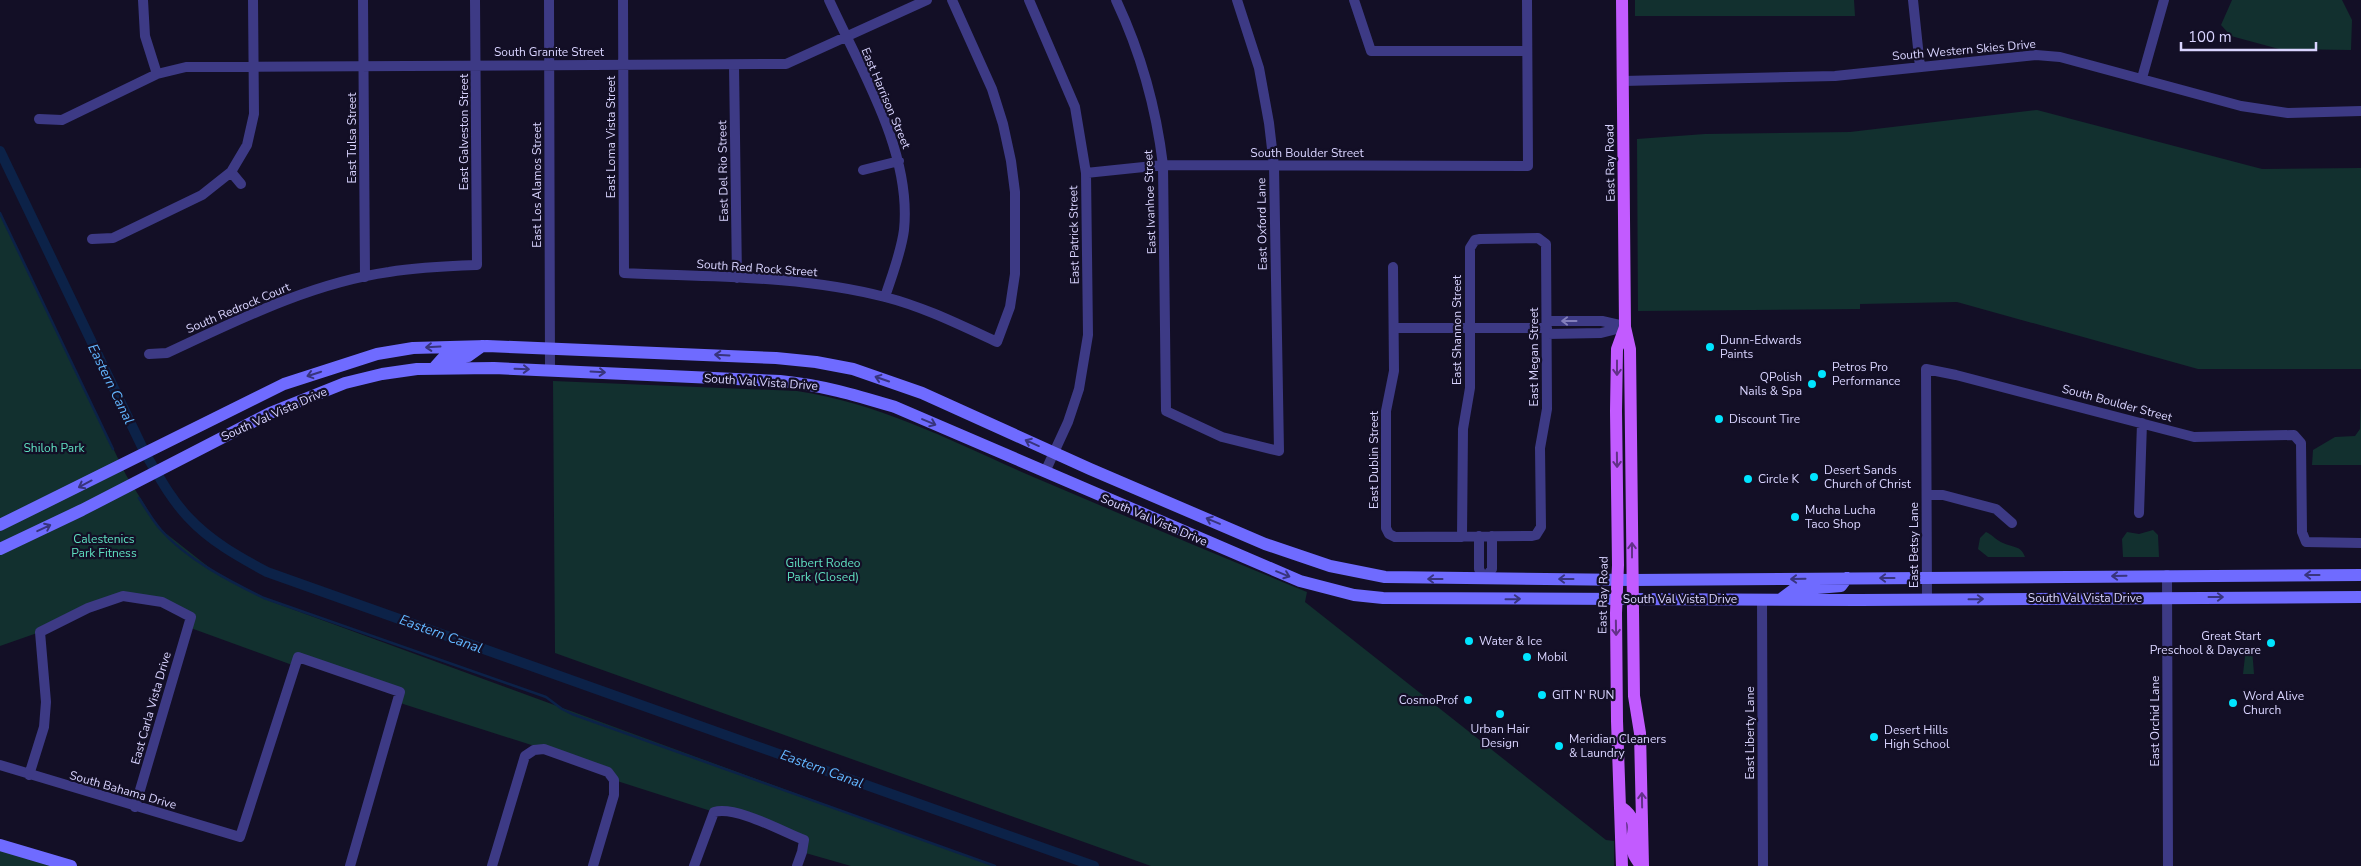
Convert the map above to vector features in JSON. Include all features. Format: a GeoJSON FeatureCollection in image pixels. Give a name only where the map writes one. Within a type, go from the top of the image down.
{"type":"FeatureCollection","features":[{"type":"Feature","properties":{"kind":"main road","name":"East Ray Road"},"geometry":{"type":"LineString","coordinates":[[1622,0],[1625,326],[1630,348],[1634,696],[1640,733],[1642,866]]}},
{"type":"Feature","properties":{"kind":"main road","name":"East Ray Road"},"geometry":{"type":"LineString","coordinates":[[1622,866],[1617,721],[1617,349],[1625,326]]}},
{"type":"Feature","properties":{"kind":"main road","name":"South Val Vista Drive"},"geometry":{"type":"LineString","coordinates":[[0,525],[284,384],[377,354],[413,348],[482,346],[776,358],[853,369],[922,393],[1053,453],[1308,560],[1357,572],[1394,577],[1632,580],[2361,575]]}},
{"type":"Feature","properties":{"kind":"main road"},"geometry":{"type":"LineString","coordinates":[[434,368],[442,359],[468,356],[482,346]]}},
{"type":"Feature","properties":{"kind":"main road"},"geometry":{"type":"LineString","coordinates":[[325,390],[333,377],[357,368],[377,354]]}},
{"type":"Feature","properties":{"kind":"main road","name":"South Val Vista Drive"},"geometry":{"type":"LineString","coordinates":[[0,549],[82,510],[270,413],[345,383],[382,374],[434,368],[550,370],[816,384],[896,407],[1300,582],[1354,595],[1383,598],[1484,600],[1927,600],[2361,597]]}},
{"type":"Feature","properties":{"kind":"main road"},"geometry":{"type":"LineString","coordinates":[[1251,561],[1258,540]]}},
{"type":"Feature","properties":{"kind":"main road"},"geometry":{"type":"LineString","coordinates":[[1484,578],[1484,600]]}},
{"type":"Feature","properties":{"kind":"main road"},"geometry":{"type":"LineString","coordinates":[[1781,599],[1793,590],[1841,586],[1846,578]]}},
{"type":"Feature","properties":{"kind":"main road"},"geometry":{"type":"LineString","coordinates":[[1621,807],[1633,819],[1634,854],[1642,866]]}},
{"type":"Feature","properties":{"kind":"main road"},"geometry":{"type":"LineString","coordinates":[[0,845],[71,866]]}},
{"type":"Feature","properties":{"kind":"street"},"geometry":{"type":"LineString","coordinates":[[143,0],[145,36],[157,74]]}},
{"type":"Feature","properties":{"kind":"street"},"geometry":{"type":"LineString","coordinates":[[92,239],[113,238],[202,195],[231,172],[247,146],[254,114],[253,0]]}},
{"type":"Feature","properties":{"kind":"street","name":"East Tulsa Street"},"geometry":{"type":"LineString","coordinates":[[363,0],[365,277]]}},
{"type":"Feature","properties":{"kind":"street","name":"East Galveston Street"},"geometry":{"type":"LineString","coordinates":[[475,0],[477,265]]}},
{"type":"Feature","properties":{"kind":"street","name":"East Los Alamos Street"},"geometry":{"type":"LineString","coordinates":[[549,0],[550,370]]}},
{"type":"Feature","properties":{"kind":"street","name":"East Loma Vista Street"},"geometry":{"type":"LineString","coordinates":[[623,0],[624,273]]}},
{"type":"Feature","properties":{"kind":"street","name":"East Harrison Street"},"geometry":{"type":"LineString","coordinates":[[829,0],[890,133],[899,161],[905,202],[904,231],[885,297]]}},
{"type":"Feature","properties":{"kind":"street","name":"South Granite Street"},"geometry":{"type":"LineString","coordinates":[[39,119],[62,120],[157,74],[186,67],[364,68],[476,65],[786,64],[927,0]]}},
{"type":"Feature","properties":{"kind":"street","name":"South Red Rock Street"},"geometry":{"type":"LineString","coordinates":[[624,273],[737,278],[814,284],[885,297],[938,315],[997,342],[1010,307],[1015,274],[1015,192],[1011,161],[1003,124],[992,89],[952,0]]}},
{"type":"Feature","properties":{"kind":"street","name":"East Patrick Street"},"geometry":{"type":"LineString","coordinates":[[1029,0],[1075,107],[1086,173],[1088,335],[1079,389],[1068,422],[1045,472]]}},
{"type":"Feature","properties":{"kind":"street","name":"East Ivanhoe Street"},"geometry":{"type":"LineString","coordinates":[[1116,0],[1129,27],[1147,77],[1158,126],[1163,165],[1166,411],[1222,437],[1279,451]]}},
{"type":"Feature","properties":{"kind":"street","name":"East Oxford Lane"},"geometry":{"type":"LineString","coordinates":[[1237,0],[1259,68],[1269,123],[1274,166],[1279,451]]}},
{"type":"Feature","properties":{"kind":"street"},"geometry":{"type":"LineString","coordinates":[[1354,0],[1371,51],[1527,51],[1527,0]]}},
{"type":"Feature","properties":{"kind":"street"},"geometry":{"type":"LineString","coordinates":[[1913,0],[1920,67]]}},
{"type":"Feature","properties":{"kind":"street"},"geometry":{"type":"LineString","coordinates":[[2142,78],[2164,0]]}},
{"type":"Feature","properties":{"kind":"street","name":"South Boulder Street"},"geometry":{"type":"LineString","coordinates":[[1086,173],[1163,165],[1528,166],[1527,51]]}},
{"type":"Feature","properties":{"kind":"street","name":"South Western Skies Drive"},"geometry":{"type":"LineString","coordinates":[[1623,81],[1834,76],[2036,55],[2060,57],[2241,106],[2288,113],[2361,111]]}},
{"type":"Feature","properties":{"kind":"street","name":"East Del Rio Street"},"geometry":{"type":"LineString","coordinates":[[734,65],[737,278]]}},
{"type":"Feature","properties":{"kind":"street"},"geometry":{"type":"LineString","coordinates":[[863,170],[899,161]]}},
{"type":"Feature","properties":{"kind":"street"},"geometry":{"type":"LineString","coordinates":[[231,172],[241,184]]}},
{"type":"Feature","properties":{"kind":"street","name":"East Megan Street"},"geometry":{"type":"LineString","coordinates":[[1472,244],[1480,238],[1538,238],[1543,241],[1547,248],[1547,408],[1540,448],[1541,528],[1539,532],[1532,536],[1492,536]]}},
{"type":"Feature","properties":{"kind":"street","name":"East Shannon Street"},"geometry":{"type":"LineString","coordinates":[[1462,537],[1463,429],[1470,388],[1470,248],[1472,244]]}},
{"type":"Feature","properties":{"kind":"street","name":"South Redrock Court"},"geometry":{"type":"LineString","coordinates":[[149,354],[167,352],[267,307],[365,277],[388,272],[477,265]]}},
{"type":"Feature","properties":{"kind":"street","name":"East Dublin Street"},"geometry":{"type":"LineString","coordinates":[[1393,267],[1394,371],[1386,411],[1386,528],[1389,534],[1396,537],[1462,537]]}},
{"type":"Feature","properties":{"kind":"street"},"geometry":{"type":"LineString","coordinates":[[1394,328],[1547,328],[1601,333],[1625,326]]}},
{"type":"Feature","properties":{"kind":"street","name":"South Boulder Street"},"geometry":{"type":"LineString","coordinates":[[1926,370],[1956,374],[2194,436],[2294,435],[2301,443],[2302,532],[2306,542],[2361,543]]}},
{"type":"Feature","properties":{"kind":"street","name":"East Betsy Lane"},"geometry":{"type":"LineString","coordinates":[[1926,370],[1927,600]]}},
{"type":"Feature","properties":{"kind":"street"},"geometry":{"type":"LineString","coordinates":[[2139,513],[2142,423]]}},
{"type":"Feature","properties":{"kind":"street"},"geometry":{"type":"LineString","coordinates":[[1926,495],[1942,495],[1996,509],[2012,523]]}},
{"type":"Feature","properties":{"kind":"street"},"geometry":{"type":"LineString","coordinates":[[1462,537],[1479,536],[1492,536],[1492,568],[1484,578],[1479,569],[1479,536]]}},
{"type":"Feature","properties":{"kind":"street","name":"East Orchid Lane"},"geometry":{"type":"LineString","coordinates":[[2167,575],[2168,866]]}},
{"type":"Feature","properties":{"kind":"street","name":"East Carla Vista Drive"},"geometry":{"type":"LineString","coordinates":[[29,775],[44,727],[46,702],[40,632],[88,608],[123,596],[162,602],[191,617],[135,807]]}},
{"type":"Feature","properties":{"kind":"street","name":"East Liberty Lane"},"geometry":{"type":"LineString","coordinates":[[1762,599],[1763,866]]}},
{"type":"Feature","properties":{"kind":"street","name":"South Bahama Drive"},"geometry":{"type":"LineString","coordinates":[[0,765],[240,837],[298,656],[400,692],[350,866]]}},
{"type":"Feature","properties":{"kind":"street"},"geometry":{"type":"LineString","coordinates":[[492,866],[525,756],[534,750],[544,749],[608,772],[614,780],[614,795],[592,866]]}},
{"type":"Feature","properties":{"kind":"street"},"geometry":{"type":"LineString","coordinates":[[694,866],[714,812],[723,810],[742,815],[804,840],[797,866]]}},
{"type":"Feature","properties":{"kind":"green space"},"geometry":{"type":"Polygon","coordinates":[[[1635,0],[1854,0],[1855,16],[1635,16],[1635,0]]]}},
{"type":"Feature","properties":{"kind":"green space"},"geometry":{"type":"Polygon","coordinates":[[[2232,0],[2342,0],[2352,20],[2351,50],[2279,49],[2231,36],[2221,25],[2232,0]]]}},
{"type":"Feature","properties":{"kind":"green space"},"geometry":{"type":"Polygon","coordinates":[[[2037,110],[2262,169],[2361,168],[2361,369],[2198,369],[1957,302],[1860,304],[1860,309],[1638,311],[1637,139],[1705,134],[1850,132],[2037,110]]]}},
{"type":"Feature","properties":{"kind":"green space","name":"Calestenics Park Fitness"},"geometry":{"type":"Polygon","coordinates":[[[0,213],[126,475],[159,528],[220,576],[270,601],[994,866],[851,866],[802,852],[803,840],[742,815],[714,812],[614,780],[544,749],[397,702],[400,693],[299,657],[295,666],[188,627],[191,617],[162,602],[123,596],[40,632],[0,646],[0,213]]]}},
{"type":"Feature","properties":{"kind":"green space","name":"Gilbert Rodeo Park (Closed)"},"geometry":{"type":"Polygon","coordinates":[[[553,381],[797,391],[856,404],[913,424],[1024,473],[1307,592],[1305,602],[1606,840],[1614,841],[1614,866],[1151,866],[555,653],[553,381]]]}},
{"type":"Feature","properties":{"kind":"green space"},"geometry":{"type":"Polygon","coordinates":[[[2361,396],[2361,465],[2312,465],[2313,450],[2335,437],[2355,436],[2360,429],[2361,396]]]}},
{"type":"Feature","properties":{"kind":"green space"},"geometry":{"type":"Polygon","coordinates":[[[2153,530],[2158,535],[2159,557],[2123,557],[2122,539],[2127,532],[2139,534],[2153,530]]]}},
{"type":"Feature","properties":{"kind":"green space"},"geometry":{"type":"Polygon","coordinates":[[[1986,532],[2001,542],[2021,550],[2025,557],[1988,557],[1978,549],[1980,538],[1986,532]]]}},
{"type":"Feature","properties":{"kind":"green space"},"geometry":{"type":"Polygon","coordinates":[[[2246,648],[2252,648],[2254,674],[2243,674],[2246,648]]]}},
{"type":"Feature","properties":{"kind":"green space"},"geometry":{"type":"Polygon","coordinates":[[[0,845],[71,866],[0,866],[0,845]]]}},
{"type":"Feature","properties":{"kind":"waterway","name":"Eastern Canal"},"geometry":{"type":"LineString","coordinates":[[0,151],[145,453],[182,510],[206,534],[225,548],[267,572],[1094,866]]}},
{"type":"Feature","properties":{"kind":"waterway"},"geometry":{"type":"LineString","coordinates":[[0,213],[113,449]]}},
{"type":"Feature","properties":{"kind":"waterway"},"geometry":{"type":"LineString","coordinates":[[139,498],[158,526],[183,551],[224,577],[264,598],[546,697],[572,714],[995,866]]}},
{"type":"Feature","properties":{"kind":"place","name":"Dunn-Edwards Paints"},"geometry":{"type":"Point","coordinates":[1710,347]}},
{"type":"Feature","properties":{"kind":"place","name":"Petros Pro Performance"},"geometry":{"type":"Point","coordinates":[1822,374]}},
{"type":"Feature","properties":{"kind":"place","name":"QPolish Nails & Spa"},"geometry":{"type":"Point","coordinates":[1812,384]}},
{"type":"Feature","properties":{"kind":"place","name":"Discount Tire"},"geometry":{"type":"Point","coordinates":[1719,419]}},
{"type":"Feature","properties":{"kind":"place","name":"Desert Sands Church of Christ"},"geometry":{"type":"Point","coordinates":[1814,477]}},
{"type":"Feature","properties":{"kind":"place","name":"Circle K"},"geometry":{"type":"Point","coordinates":[1748,479]}},
{"type":"Feature","properties":{"kind":"place","name":"Mucha Lucha Taco Shop"},"geometry":{"type":"Point","coordinates":[1795,517]}},
{"type":"Feature","properties":{"kind":"place","name":"Water & Ice"},"geometry":{"type":"Point","coordinates":[1469,641]}},
{"type":"Feature","properties":{"kind":"place","name":"Great Start Preschool & Daycare"},"geometry":{"type":"Point","coordinates":[2271,643]}},
{"type":"Feature","properties":{"kind":"place","name":"Mobil"},"geometry":{"type":"Point","coordinates":[1527,657]}},
{"type":"Feature","properties":{"kind":"place","name":"GIT N' RUN"},"geometry":{"type":"Point","coordinates":[1542,695]}},
{"type":"Feature","properties":{"kind":"place","name":"CosmoProf"},"geometry":{"type":"Point","coordinates":[1468,700]}},
{"type":"Feature","properties":{"kind":"place","name":"Word Alive Church"},"geometry":{"type":"Point","coordinates":[2233,703]}},
{"type":"Feature","properties":{"kind":"place","name":"Urban Hair Design"},"geometry":{"type":"Point","coordinates":[1500,714]}},
{"type":"Feature","properties":{"kind":"place","name":"Desert Hills High School"},"geometry":{"type":"Point","coordinates":[1874,737]}},
{"type":"Feature","properties":{"kind":"place","name":"Meridian Cleaners & Laundry"},"geometry":{"type":"Point","coordinates":[1559,746]}},
{"type":"Feature","properties":{"kind":"park label","name":"Shiloh Park"},"geometry":{"type":"Point","coordinates":[54,448]}}]}
